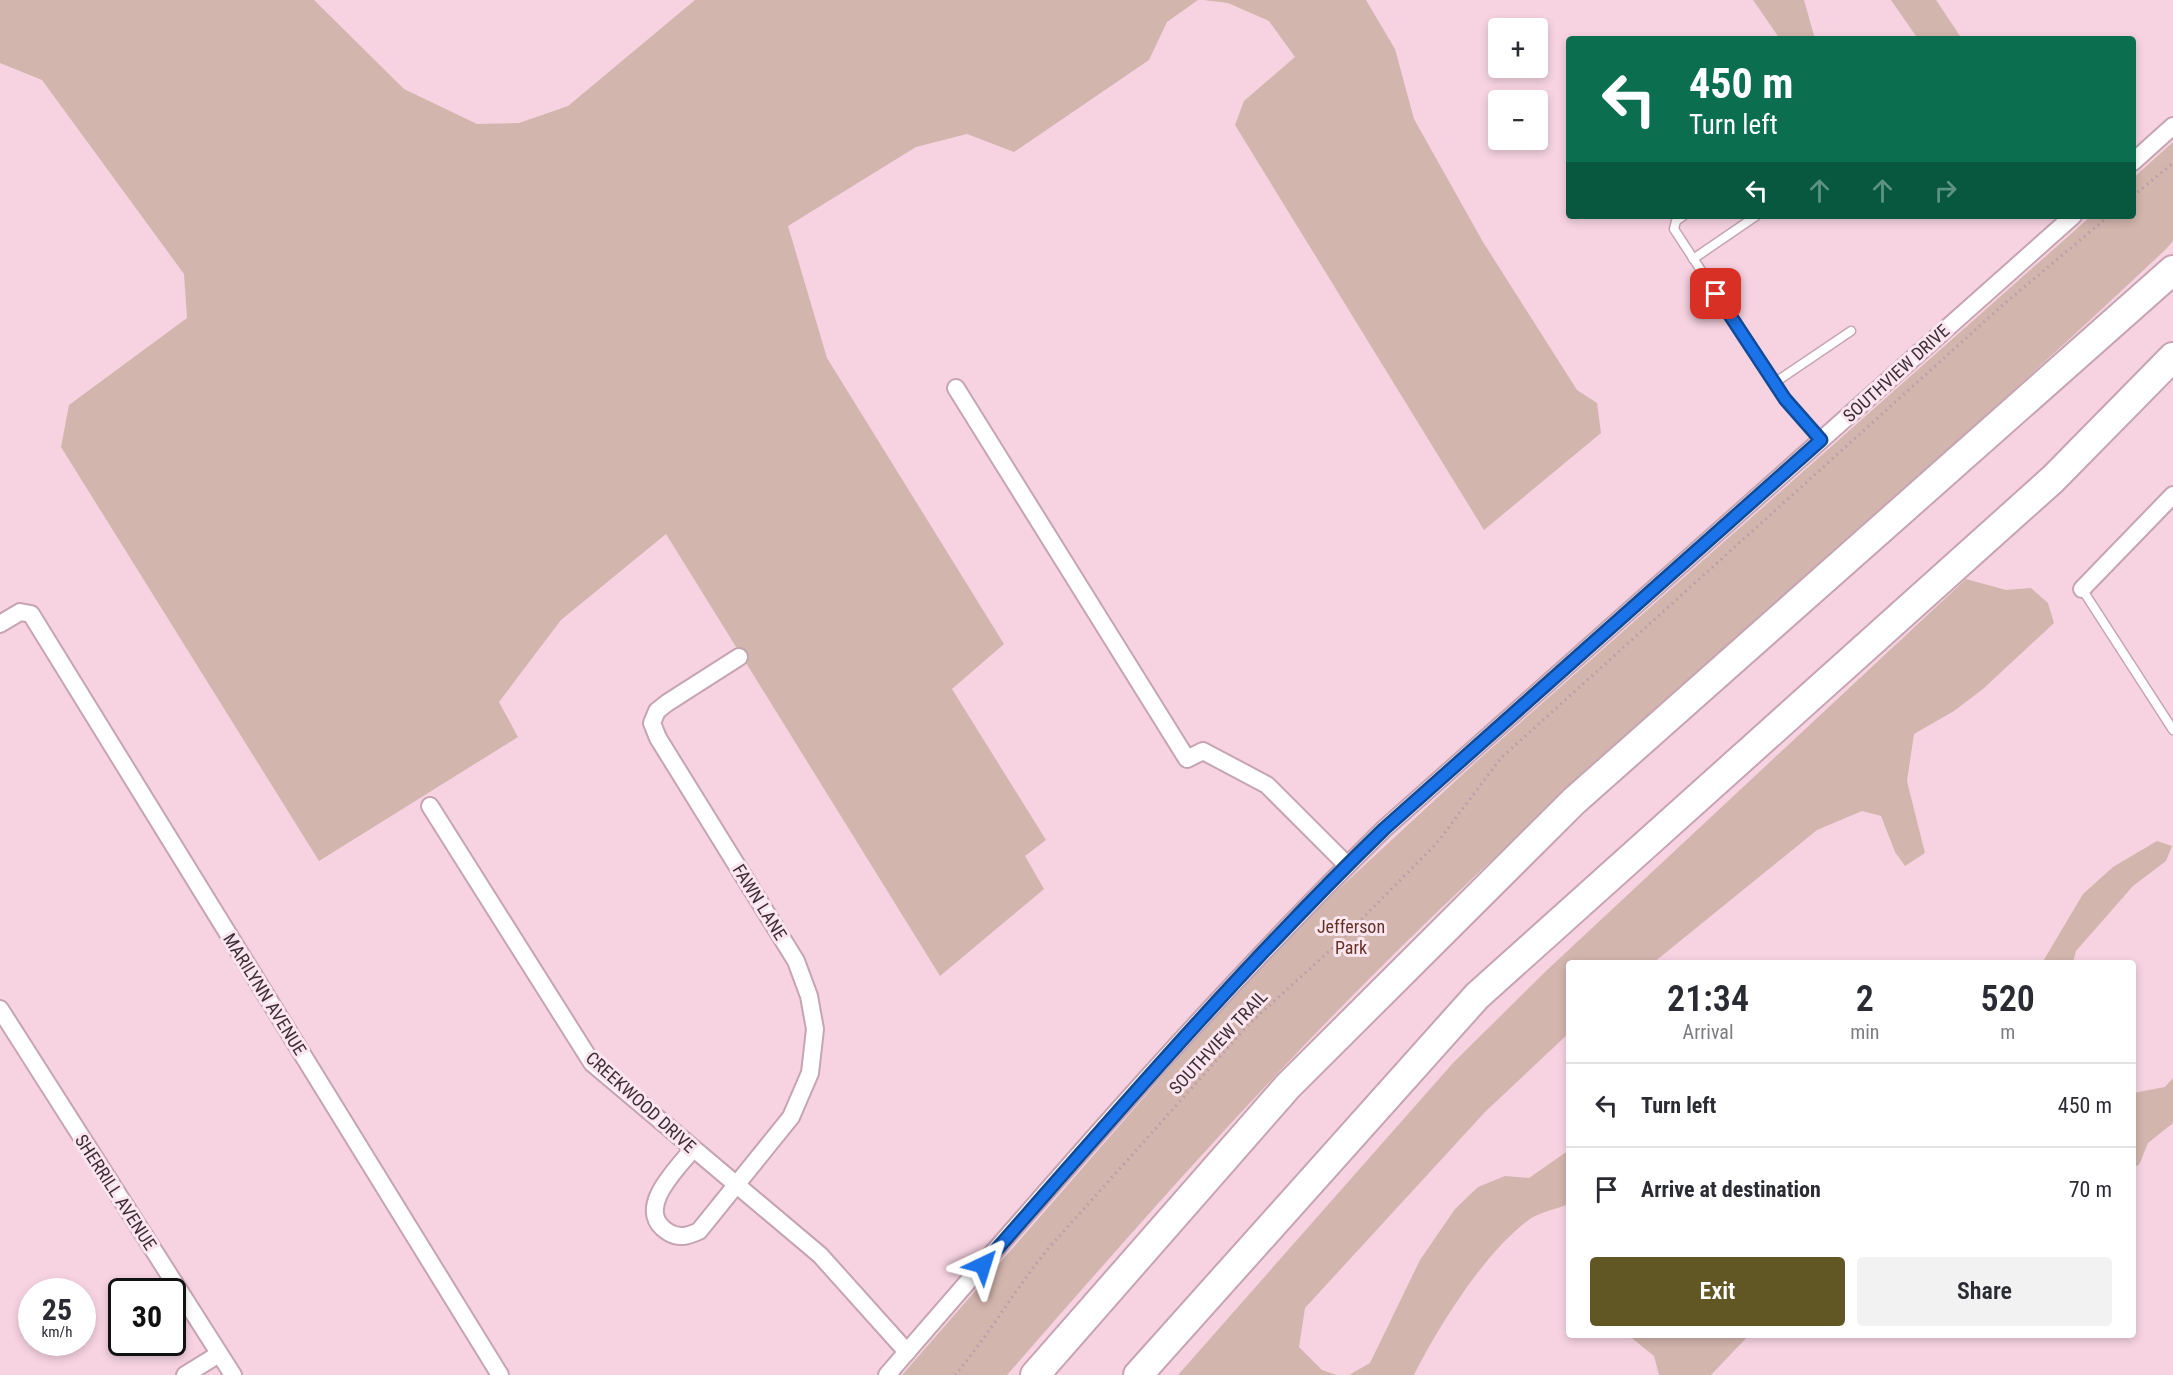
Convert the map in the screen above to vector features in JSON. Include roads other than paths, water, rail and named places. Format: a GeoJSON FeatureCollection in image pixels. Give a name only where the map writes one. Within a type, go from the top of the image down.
{"type":"FeatureCollection","features":[{"type":"Feature","properties":{"kind":"highway"},"geometry":{"type":"LineString","coordinates":[[1035,1375],[1288,1086],[1574,801],[2173,270]]}},
{"type":"Feature","properties":{"kind":"highway"},"geometry":{"type":"LineString","coordinates":[[1138,1375],[1477,996],[2053,479],[2173,357]]}},
{"type":"Feature","properties":{"kind":"street"},"geometry":{"type":"LineString","coordinates":[[2136,159],[2173,126]]}},
{"type":"Feature","properties":{"kind":"street","name":"SOUTHVIEW DRIVE"},"geometry":{"type":"LineString","coordinates":[[887,1375],[1166,1056],[1347,866],[1402,813],[2070,219]]}},
{"type":"Feature","properties":{"kind":"street"},"geometry":{"type":"LineString","coordinates":[[956,388],[1187,759],[1203,751],[1268,785],[1347,866]]}},
{"type":"Feature","properties":{"kind":"street"},"geometry":{"type":"LineString","coordinates":[[2082,589],[2173,495]]}},
{"type":"Feature","properties":{"kind":"street","name":"MARILYNN AVENUE"},"geometry":{"type":"LineString","coordinates":[[0,624],[20,612],[31,614],[500,1375]]}},
{"type":"Feature","properties":{"kind":"street","name":"FAWN LANE"},"geometry":{"type":"LineString","coordinates":[[736,1186],[791,1117],[810,1073],[815,1029],[809,996],[796,961],[658,738],[652,723],[657,711],[667,703],[739,657]]}},
{"type":"Feature","properties":{"kind":"street","name":"CREEKWOOD DRIVE"},"geometry":{"type":"LineString","coordinates":[[430,807],[592,1063],[692,1150],[820,1255],[907,1352]]}},
{"type":"Feature","properties":{"kind":"street","name":"SHERRILL AVENUE"},"geometry":{"type":"LineString","coordinates":[[0,1010],[233,1375]]}},
{"type":"Feature","properties":{"kind":"street"},"geometry":{"type":"LineString","coordinates":[[692,1150],[664,1184],[657,1197],[654,1208],[658,1222],[667,1232],[687,1237],[699,1231],[736,1186]]}},
{"type":"Feature","properties":{"kind":"street"},"geometry":{"type":"LineString","coordinates":[[185,1375],[219,1354]]}},
{"type":"Feature","properties":{"kind":"lane"},"geometry":{"type":"LineString","coordinates":[[1679,219],[1674,229],[1693,259],[1774,383],[1803,422],[1821,440]]}},
{"type":"Feature","properties":{"kind":"lane"},"geometry":{"type":"LineString","coordinates":[[1693,259],[1752,219]]}},
{"type":"Feature","properties":{"kind":"lane"},"geometry":{"type":"LineString","coordinates":[[1774,383],[1851,331]]}},
{"type":"Feature","properties":{"kind":"lane"},"geometry":{"type":"LineString","coordinates":[[2082,589],[2173,730]]}},
{"type":"Feature","properties":{"kind":"park label","name":"Jefferson Park"},"geometry":{"type":"Point","coordinates":[1351,936]}}]}
